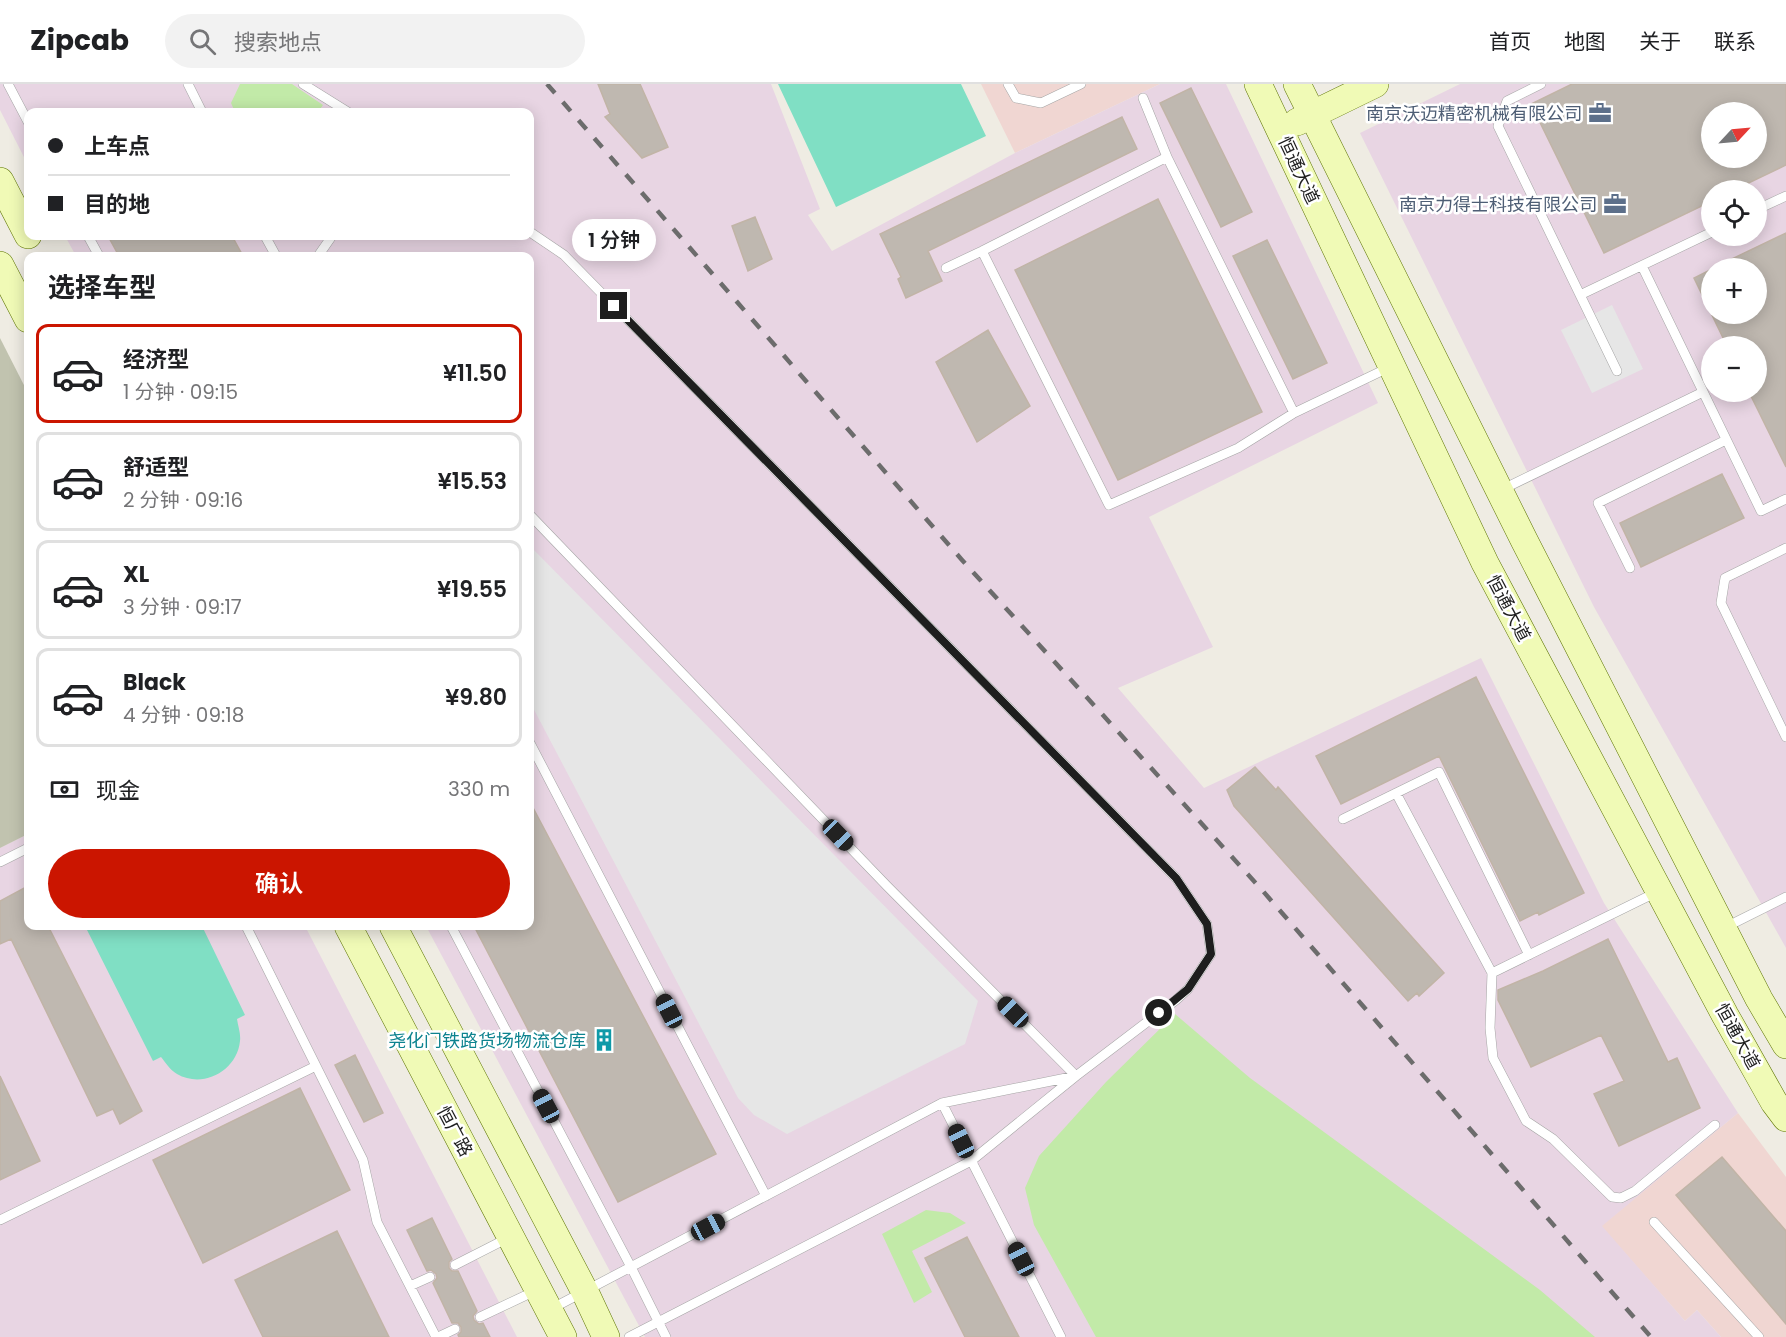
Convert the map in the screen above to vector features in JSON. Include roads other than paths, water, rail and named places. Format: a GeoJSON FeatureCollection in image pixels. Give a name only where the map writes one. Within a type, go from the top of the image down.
{"type":"FeatureCollection","features":[{"type":"Feature","properties":{"kind":"main road","name":"恒通大道"},"geometry":{"type":"LineString","coordinates":[[1258,84],[1485,563],[1725,1015],[1774,1102],[1786,1118]]}},
{"type":"Feature","properties":{"kind":"main road","name":"恒通大道"},"geometry":{"type":"LineString","coordinates":[[1297,84],[1499,491],[1759,999],[1786,1045]]}},
{"type":"Feature","properties":{"kind":"main road"},"geometry":{"type":"LineString","coordinates":[[1280,131],[1375,84]]}},
{"type":"Feature","properties":{"kind":"main road"},"geometry":{"type":"LineString","coordinates":[[0,181],[24,226]]}},
{"type":"Feature","properties":{"kind":"main road"},"geometry":{"type":"LineString","coordinates":[[0,265],[24,311]]}},
{"type":"Feature","properties":{"kind":"main road","name":"恒广路"},"geometry":{"type":"LineString","coordinates":[[350,930],[563,1337]]}},
{"type":"Feature","properties":{"kind":"main road"},"geometry":{"type":"LineString","coordinates":[[395,930],[585,1292],[606,1337]]}},
{"type":"Feature","properties":{"kind":"lane"},"geometry":{"type":"LineString","coordinates":[[8,84],[24,114]]}},
{"type":"Feature","properties":{"kind":"lane"},"geometry":{"type":"LineString","coordinates":[[188,84],[200,108]]}},
{"type":"Feature","properties":{"kind":"lane"},"geometry":{"type":"LineString","coordinates":[[303,84],[342,108]]}},
{"type":"Feature","properties":{"kind":"lane"},"geometry":{"type":"LineString","coordinates":[[1008,84],[1016,98],[1041,103],[1078,85]]}},
{"type":"Feature","properties":{"kind":"lane"},"geometry":{"type":"LineString","coordinates":[[1541,84],[1507,101],[1498,126],[1617,371]]}},
{"type":"Feature","properties":{"kind":"lane"},"geometry":{"type":"LineString","coordinates":[[1143,98],[1167,157],[1294,413]]}},
{"type":"Feature","properties":{"kind":"lane"},"geometry":{"type":"LineString","coordinates":[[946,268],[1167,157]]}},
{"type":"Feature","properties":{"kind":"lane"},"geometry":{"type":"LineString","coordinates":[[1767,205],[1786,196]]}},
{"type":"Feature","properties":{"kind":"lane"},"geometry":{"type":"LineString","coordinates":[[534,235],[564,255],[1176,878],[1207,924],[1211,954],[1188,989],[1176,1000],[970,1161],[629,1337]]}},
{"type":"Feature","properties":{"kind":"lane"},"geometry":{"type":"LineString","coordinates":[[1580,295],[1701,237]]}},
{"type":"Feature","properties":{"kind":"lane"},"geometry":{"type":"LineString","coordinates":[[982,251],[1110,505],[1238,448],[1294,413],[1392,366]]}},
{"type":"Feature","properties":{"kind":"lane"},"geometry":{"type":"LineString","coordinates":[[1642,266],[1701,388]]}},
{"type":"Feature","properties":{"kind":"lane"},"geometry":{"type":"LineString","coordinates":[[1499,491],[1701,393]]}},
{"type":"Feature","properties":{"kind":"lane"},"geometry":{"type":"LineString","coordinates":[[1708,402],[1761,511],[1786,499]]}},
{"type":"Feature","properties":{"kind":"lane"},"geometry":{"type":"LineString","coordinates":[[1630,568],[1598,503],[1726,440]]}},
{"type":"Feature","properties":{"kind":"lane"},"geometry":{"type":"LineString","coordinates":[[534,518],[887,886],[1076,1076]]}},
{"type":"Feature","properties":{"kind":"lane"},"geometry":{"type":"LineString","coordinates":[[1786,548],[1725,578],[1721,603],[1786,737]]}},
{"type":"Feature","properties":{"kind":"lane"},"geometry":{"type":"LineString","coordinates":[[534,751],[766,1196]]}},
{"type":"Feature","properties":{"kind":"lane"},"geometry":{"type":"LineString","coordinates":[[1343,819],[1439,772],[1528,955]]}},
{"type":"Feature","properties":{"kind":"lane"},"geometry":{"type":"LineString","coordinates":[[1396,793],[1492,974],[1490,1028],[1493,1058],[1526,1121],[1553,1139],[1612,1197],[1621,1198],[1635,1191],[1715,1125]]}},
{"type":"Feature","properties":{"kind":"lane"},"geometry":{"type":"LineString","coordinates":[[0,862],[24,850]]}},
{"type":"Feature","properties":{"kind":"lane"},"geometry":{"type":"LineString","coordinates":[[1492,974],[1659,891]]}},
{"type":"Feature","properties":{"kind":"lane"},"geometry":{"type":"LineString","coordinates":[[1724,928],[1786,897]]}},
{"type":"Feature","properties":{"kind":"lane"},"geometry":{"type":"LineString","coordinates":[[248,930],[363,1160],[377,1222],[410,1286],[437,1337],[455,1329]]}},
{"type":"Feature","properties":{"kind":"lane"},"geometry":{"type":"LineString","coordinates":[[453,930],[666,1337]]}},
{"type":"Feature","properties":{"kind":"lane"},"geometry":{"type":"LineString","coordinates":[[0,1220],[316,1066]]}},
{"type":"Feature","properties":{"kind":"lane"},"geometry":{"type":"LineString","coordinates":[[480,1317],[543,1300],[585,1292],[942,1102],[1076,1076]]}},
{"type":"Feature","properties":{"kind":"lane"},"geometry":{"type":"LineString","coordinates":[[942,1102],[1061,1337]]}},
{"type":"Feature","properties":{"kind":"lane"},"geometry":{"type":"LineString","coordinates":[[1654,1222],[1759,1337]]}},
{"type":"Feature","properties":{"kind":"lane"},"geometry":{"type":"LineString","coordinates":[[455,1264],[511,1237]]}},
{"type":"Feature","properties":{"kind":"lane"},"geometry":{"type":"LineString","coordinates":[[410,1286],[430,1277]]}},
{"type":"Feature","properties":{"kind":"railway"},"geometry":{"type":"LineString","coordinates":[[547,84],[962,560],[1262,890],[1651,1337]]}},
{"type":"Feature","properties":{"kind":"place","name":"南京沃迈精密机械有限公司"},"geometry":{"type":"Point","coordinates":[1600,113]}},
{"type":"Feature","properties":{"kind":"place","name":"南京力得士科技有限公司"},"geometry":{"type":"Point","coordinates":[1615,204]}},
{"type":"Feature","properties":{"kind":"place","name":"尧化门铁路货场物流仓库"},"geometry":{"type":"Point","coordinates":[604,1040]}}]}
